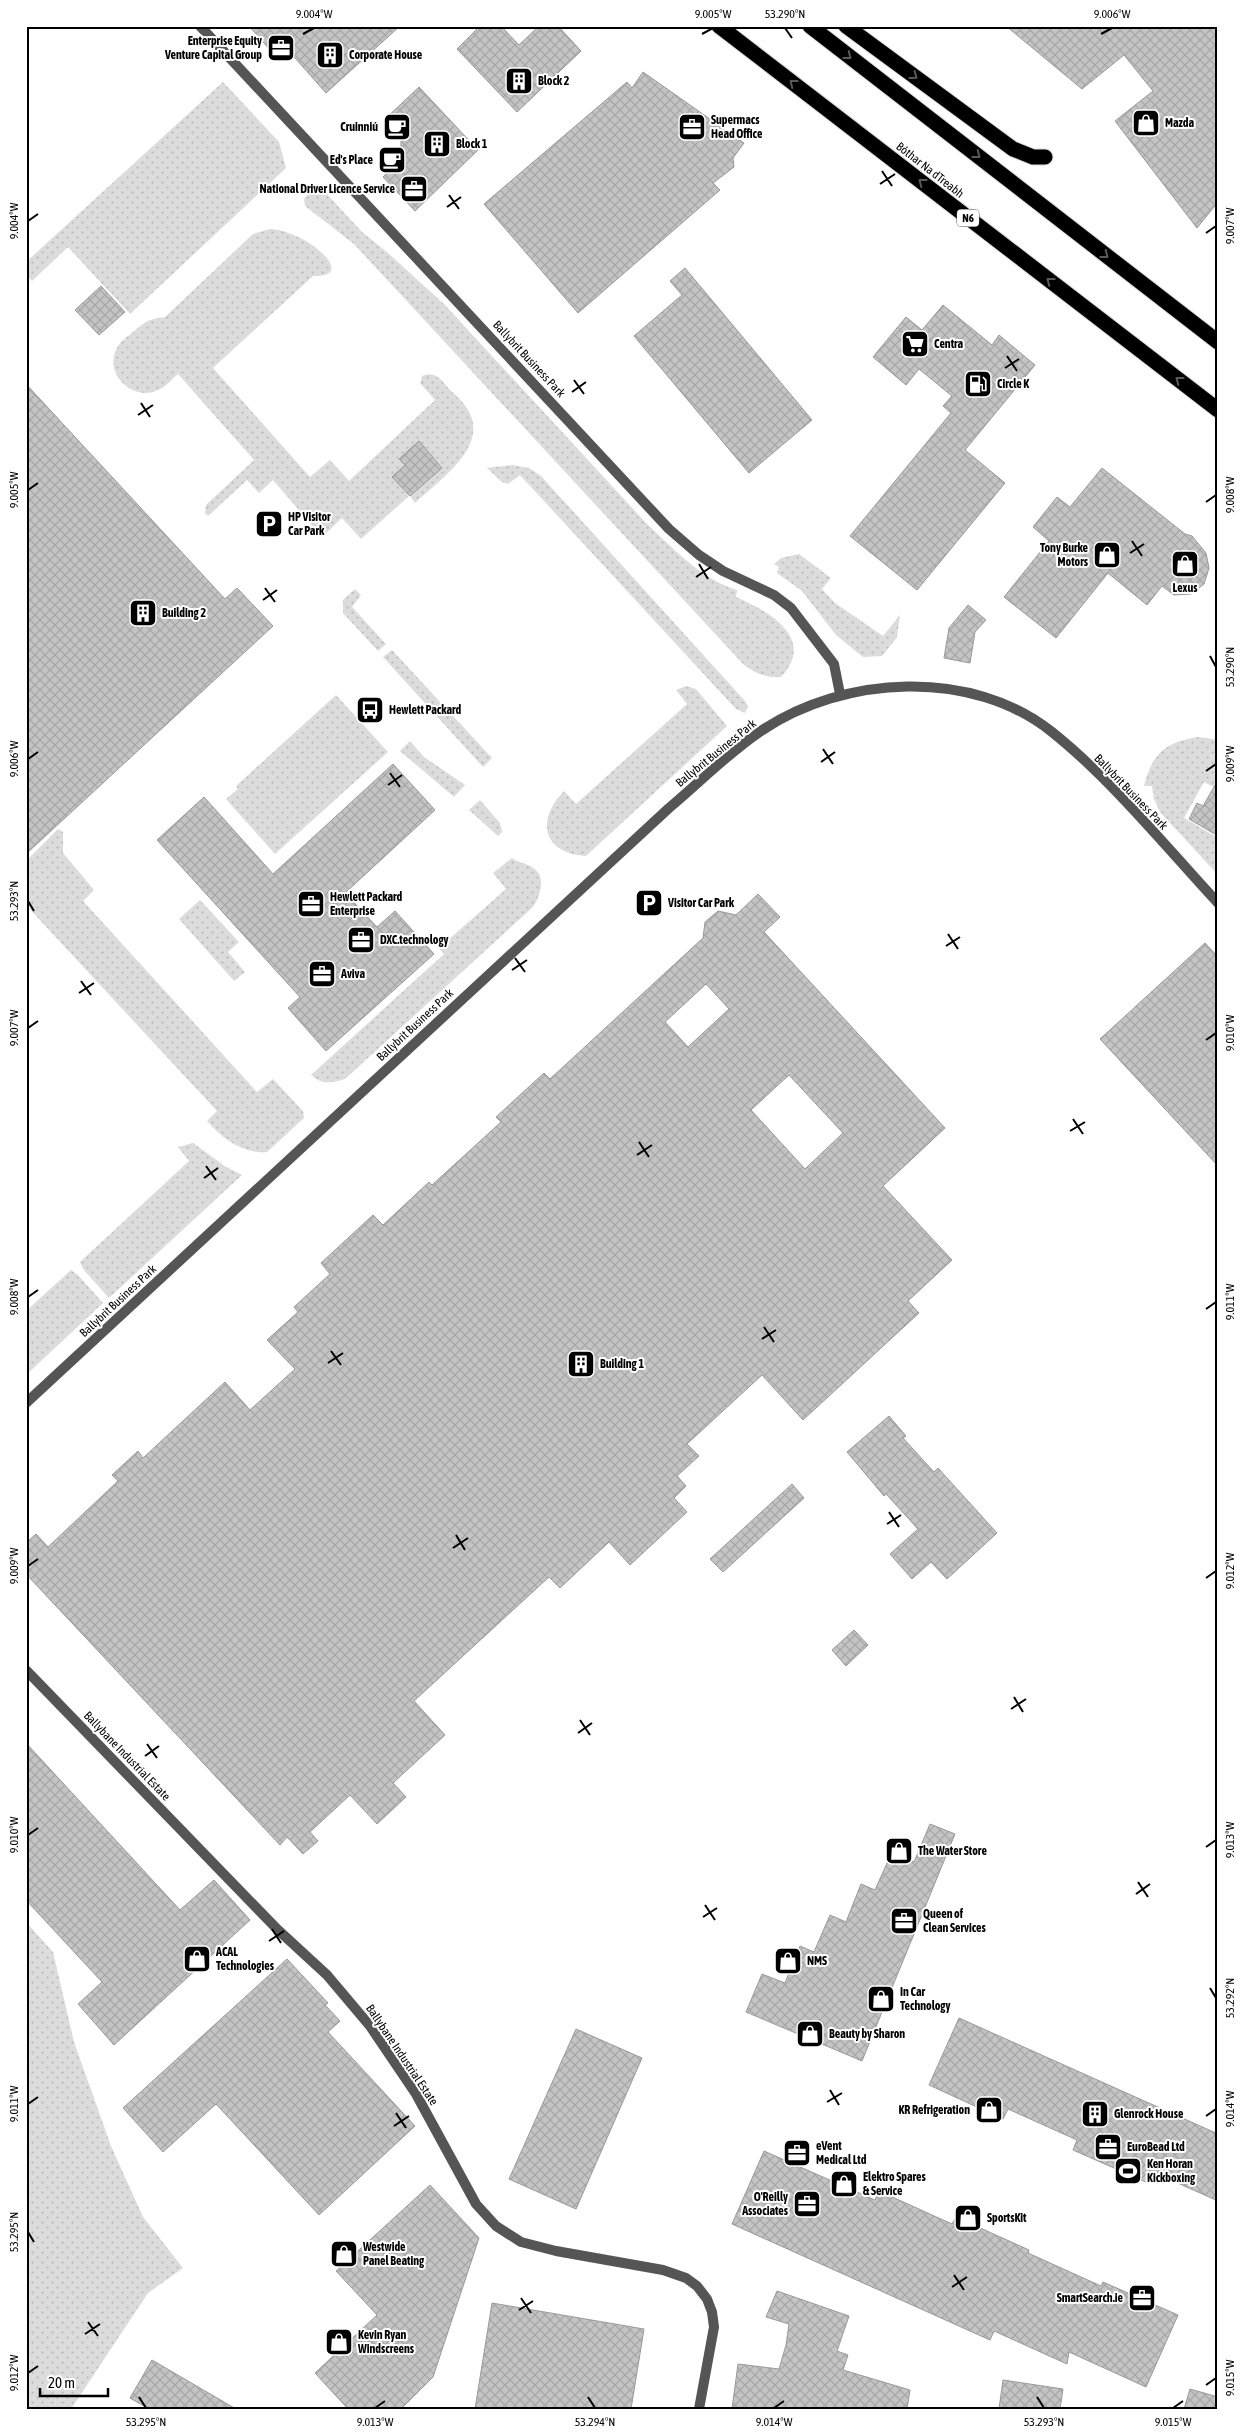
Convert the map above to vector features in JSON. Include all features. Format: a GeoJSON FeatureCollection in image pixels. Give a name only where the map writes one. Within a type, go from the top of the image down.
{"type":"FeatureCollection","features":[{"type":"Feature","properties":{"kind":"highway","name":"Bóthar Na dTreabh"},"geometry":{"type":"LineString","coordinates":[[719,26],[1218,410]]}},
{"type":"Feature","properties":{"kind":"highway"},"geometry":{"type":"LineString","coordinates":[[810,26],[1218,342]]}},
{"type":"Feature","properties":{"kind":"highway"},"geometry":{"type":"LineString","coordinates":[[846,26],[1013,149],[1033,157],[1045,157]]}},
{"type":"Feature","properties":{"kind":"street","name":"Ballybrit Business Park"},"geometry":{"type":"LineString","coordinates":[[200,26],[669,529],[723,572],[774,595],[791,608],[834,664],[840,694]]}},
{"type":"Feature","properties":{"kind":"street","name":"Ballybrit Business Park"},"geometry":{"type":"LineString","coordinates":[[26,1403],[669,808],[762,731],[804,708],[840,694],[895,686],[962,692],[992,700],[1035,720],[1079,756],[1218,903]]}},
{"type":"Feature","properties":{"kind":"street","name":"Ballybane Industrial Estate"},"geometry":{"type":"LineString","coordinates":[[26,1670],[277,1929],[328,1975],[370,2026],[416,2094],[476,2204],[496,2226],[521,2242],[556,2252],[663,2270],[686,2278],[697,2286],[707,2300],[712,2312],[714,2328],[699,2409]]}},
{"type":"Feature","properties":{"kind":"shaded area"},"geometry":{"type":"Polygon","coordinates":[[[223,82],[279,142],[286,168],[130,314],[68,247],[32,281],[26,275],[26,262],[223,82]]]}},
{"type":"Feature","properties":{"kind":"shaded area"},"geometry":{"type":"Polygon","coordinates":[[[312,190],[323,190],[362,232],[444,304],[647,524],[667,543],[700,571],[712,579],[737,590],[736,597],[762,610],[784,628],[791,639],[794,650],[791,663],[781,677],[762,675],[744,665],[354,244],[305,206],[304,199],[312,190]]]}},
{"type":"Feature","properties":{"kind":"shaded area"},"geometry":{"type":"Polygon","coordinates":[[[270,229],[279,230],[300,238],[318,249],[329,261],[332,267],[330,272],[324,275],[313,276],[213,368],[310,477],[330,460],[349,481],[435,400],[420,383],[422,376],[431,374],[441,380],[459,398],[473,421],[473,435],[460,461],[415,503],[410,496],[442,467],[419,442],[399,458],[405,465],[393,477],[409,496],[361,539],[342,518],[322,537],[273,480],[259,493],[247,480],[208,516],[205,513],[206,505],[254,460],[178,374],[160,389],[150,393],[140,392],[131,389],[123,383],[117,375],[114,366],[114,356],[118,346],[124,339],[147,322],[165,317],[253,234],[270,229]]]}},
{"type":"Feature","properties":{"kind":"shaded area"},"geometry":{"type":"Polygon","coordinates":[[[512,465],[529,468],[541,476],[745,701],[748,706],[745,713],[736,709],[520,475],[508,484],[502,482],[487,468],[512,465]]]}},
{"type":"Feature","properties":{"kind":"shaded area"},"geometry":{"type":"Polygon","coordinates":[[[799,554],[831,578],[822,589],[835,603],[883,636],[900,615],[897,637],[882,656],[863,657],[836,635],[802,591],[777,573],[779,567],[774,564],[781,558],[799,554]]]}},
{"type":"Feature","properties":{"kind":"shaded area"},"geometry":{"type":"Polygon","coordinates":[[[355,589],[361,595],[352,607],[386,644],[378,651],[343,613],[343,600],[355,589]]]}},
{"type":"Feature","properties":{"kind":"shaded area"},"geometry":{"type":"Polygon","coordinates":[[[392,650],[492,758],[483,767],[383,657],[392,650]]]}},
{"type":"Feature","properties":{"kind":"shaded area"},"geometry":{"type":"Polygon","coordinates":[[[686,686],[696,689],[727,726],[586,856],[571,854],[560,849],[552,842],[547,824],[549,813],[555,802],[564,791],[576,804],[687,704],[676,690],[686,686]]]}},
{"type":"Feature","properties":{"kind":"shaded area"},"geometry":{"type":"Polygon","coordinates":[[[336,695],[388,752],[275,854],[226,799],[238,789],[236,786],[336,695]]]}},
{"type":"Feature","properties":{"kind":"shaded area"},"geometry":{"type":"Polygon","coordinates":[[[1199,737],[1218,740],[1218,789],[1204,782],[1184,818],[1218,838],[1218,875],[1160,812],[1154,799],[1152,786],[1144,786],[1151,765],[1162,751],[1178,742],[1199,737]]]}},
{"type":"Feature","properties":{"kind":"shaded area"},"geometry":{"type":"Polygon","coordinates":[[[410,741],[424,757],[465,785],[454,797],[400,751],[410,741]]]}},
{"type":"Feature","properties":{"kind":"shaded area"},"geometry":{"type":"Polygon","coordinates":[[[480,800],[500,823],[502,832],[498,836],[469,810],[480,800]]]}},
{"type":"Feature","properties":{"kind":"shaded area"},"geometry":{"type":"Polygon","coordinates":[[[58,829],[63,832],[63,853],[94,890],[83,901],[257,1092],[273,1079],[303,1111],[304,1118],[267,1152],[249,1150],[233,1144],[207,1121],[217,1111],[26,905],[26,861],[58,829]]]}},
{"type":"Feature","properties":{"kind":"shaded area"},"geometry":{"type":"Polygon","coordinates":[[[512,858],[531,866],[540,876],[540,892],[533,907],[345,1079],[323,1082],[311,1075],[444,954],[439,948],[506,889],[493,873],[512,858]]]}},
{"type":"Feature","properties":{"kind":"shaded area"},"geometry":{"type":"Polygon","coordinates":[[[200,900],[239,942],[228,952],[245,972],[234,981],[179,919],[200,900]]]}},
{"type":"Feature","properties":{"kind":"shaded area"},"geometry":{"type":"Polygon","coordinates":[[[193,1143],[226,1167],[242,1175],[109,1298],[83,1269],[80,1262],[189,1161],[178,1147],[193,1143]]]}},
{"type":"Feature","properties":{"kind":"shaded area"},"geometry":{"type":"Polygon","coordinates":[[[71,1270],[78,1275],[103,1303],[26,1375],[26,1311],[71,1270]]]}},
{"type":"Feature","properties":{"kind":"shaded area"},"geometry":{"type":"Polygon","coordinates":[[[26,1922],[53,1952],[74,2042],[111,2146],[143,2217],[183,2268],[148,2293],[71,2409],[26,2409],[26,1922]]]}},
{"type":"Feature","properties":{"kind":"building","name":"Corporate House"},"geometry":{"type":"Polygon","coordinates":[[[249,26],[400,26],[326,93],[288,50],[278,59],[249,26]]]}},
{"type":"Feature","properties":{"kind":"building","name":"Block 2"},"geometry":{"type":"Polygon","coordinates":[[[480,26],[501,26],[519,45],[539,26],[558,26],[581,51],[517,112],[457,49],[480,26]]]}},
{"type":"Feature","properties":{"kind":"building"},"geometry":{"type":"Polygon","coordinates":[[[1006,26],[1218,26],[1218,202],[1197,228],[1115,121],[1153,91],[1124,55],[1082,89],[1006,26]]]}},
{"type":"Feature","properties":{"kind":"building"},"geometry":{"type":"Polygon","coordinates":[[[643,72],[744,143],[733,158],[734,167],[713,183],[720,190],[578,313],[484,204],[627,82],[632,88],[643,72]]]}},
{"type":"Feature","properties":{"kind":"building","name":"Block 1"},"geometry":{"type":"Polygon","coordinates":[[[419,87],[478,150],[415,211],[383,177],[401,160],[401,138],[384,120],[419,87]]]}},
{"type":"Feature","properties":{"kind":"building"},"geometry":{"type":"Polygon","coordinates":[[[685,268],[812,420],[749,473],[634,336],[682,295],[670,281],[685,268]]]}},
{"type":"Feature","properties":{"kind":"building"},"geometry":{"type":"Polygon","coordinates":[[[101,286],[125,312],[99,335],[75,310],[101,286]]]}},
{"type":"Feature","properties":{"kind":"building"},"geometry":{"type":"Polygon","coordinates":[[[943,305],[992,345],[999,335],[1035,365],[965,450],[1005,483],[917,590],[850,536],[951,413],[943,406],[952,396],[919,369],[906,385],[873,357],[906,317],[922,330],[943,305]]]}},
{"type":"Feature","properties":{"kind":"building","name":"Building 2"},"geometry":{"type":"Polygon","coordinates":[[[26,384],[225,599],[237,588],[273,626],[26,854],[26,384]]]}},
{"type":"Feature","properties":{"kind":"building"},"geometry":{"type":"Polygon","coordinates":[[[419,441],[442,468],[410,496],[392,477],[405,465],[399,459],[419,441]]]}},
{"type":"Feature","properties":{"kind":"building"},"geometry":{"type":"Polygon","coordinates":[[[1102,468],[1185,534],[1192,536],[1206,553],[1209,568],[1204,584],[1191,594],[1174,595],[1162,586],[1147,605],[1108,573],[1056,638],[1004,597],[1049,541],[1033,527],[1057,497],[1070,507],[1102,468]]]}},
{"type":"Feature","properties":{"kind":"building"},"geometry":{"type":"Polygon","coordinates":[[[968,605],[986,620],[975,632],[970,663],[944,658],[949,628],[968,605]]]}},
{"type":"Feature","properties":{"kind":"building"},"geometry":{"type":"Polygon","coordinates":[[[393,764],[435,810],[345,893],[377,927],[395,911],[434,954],[326,1051],[288,1008],[300,997],[157,840],[204,797],[273,874],[393,764]]]}},
{"type":"Feature","properties":{"kind":"building"},"geometry":{"type":"Polygon","coordinates":[[[1218,780],[1218,836],[1189,819],[1197,803],[1203,806],[1218,780]]]}},
{"type":"Feature","properties":{"kind":"building","name":"Building 1"},"geometry":{"type":"Polygon","coordinates":[[[758,894],[780,917],[764,932],[945,1128],[883,1186],[952,1260],[908,1301],[919,1313],[803,1420],[762,1375],[687,1444],[699,1456],[677,1476],[686,1486],[674,1498],[687,1512],[630,1565],[609,1542],[560,1588],[549,1577],[414,1701],[445,1735],[393,1783],[406,1797],[377,1824],[350,1795],[310,1832],[318,1841],[303,1854],[287,1837],[280,1845],[26,1574],[26,1543],[36,1534],[48,1547],[118,1481],[112,1475],[138,1451],[143,1458],[225,1382],[250,1410],[295,1369],[267,1340],[298,1312],[294,1307],[330,1274],[321,1263],[373,1215],[383,1225],[429,1182],[432,1185],[501,1122],[496,1117],[544,1073],[550,1079],[703,938],[705,922],[718,911],[736,915],[758,894]],[[706,984],[665,1022],[688,1047],[729,1009],[706,984]],[[789,1075],[751,1110],[805,1169],[843,1133],[789,1075]]]}},
{"type":"Feature","properties":{"kind":"building"},"geometry":{"type":"Polygon","coordinates":[[[1205,943],[1218,957],[1218,1166],[1100,1039],[1205,943]]]}},
{"type":"Feature","properties":{"kind":"building"},"geometry":{"type":"Polygon","coordinates":[[[889,1416],[906,1436],[903,1438],[934,1472],[938,1468],[997,1533],[947,1579],[931,1562],[912,1579],[890,1554],[918,1529],[886,1494],[884,1496],[847,1452],[889,1416]]]}},
{"type":"Feature","properties":{"kind":"building"},"geometry":{"type":"Polygon","coordinates":[[[792,1484],[804,1498],[723,1572],[710,1559],[792,1484]]]}},
{"type":"Feature","properties":{"kind":"building"},"geometry":{"type":"Polygon","coordinates":[[[854,1630],[868,1645],[846,1666],[832,1650],[854,1630]]]}},
{"type":"Feature","properties":{"kind":"building"},"geometry":{"type":"Polygon","coordinates":[[[26,1743],[180,1910],[214,1880],[250,1920],[114,2045],[78,2004],[102,1982],[26,1900],[26,1743]]]}},
{"type":"Feature","properties":{"kind":"building"},"geometry":{"type":"Polygon","coordinates":[[[930,1824],[955,1834],[862,2061],[746,2012],[762,1974],[785,1983],[800,1946],[814,1952],[830,1915],[846,1922],[861,1884],[875,1890],[892,1852],[914,1862],[930,1824]]]}},
{"type":"Feature","properties":{"kind":"building"},"geometry":{"type":"Polygon","coordinates":[[[287,1959],[328,2003],[325,2005],[340,2021],[328,2032],[415,2126],[319,2215],[216,2104],[163,2152],[123,2108],[287,1959]]]}},
{"type":"Feature","properties":{"kind":"building","name":"Glenrock House"},"geometry":{"type":"Polygon","coordinates":[[[959,2018],[1218,2134],[1218,2201],[1153,2172],[1148,2183],[1073,2150],[1077,2140],[1008,2109],[1003,2119],[929,2085],[959,2018]]]}},
{"type":"Feature","properties":{"kind":"building"},"geometry":{"type":"Polygon","coordinates":[[[576,2029],[642,2058],[576,2209],[509,2179],[576,2029]]]}},
{"type":"Feature","properties":{"kind":"building"},"geometry":{"type":"Polygon","coordinates":[[[764,2151],[875,2200],[879,2191],[952,2224],[956,2217],[1029,2250],[1028,2253],[1101,2286],[1103,2282],[1178,2315],[1146,2387],[1069,2352],[1067,2364],[994,2331],[990,2340],[732,2224],[764,2151]]]}},
{"type":"Feature","properties":{"kind":"building"},"geometry":{"type":"Polygon","coordinates":[[[430,2185],[479,2238],[433,2377],[401,2409],[348,2409],[315,2373],[377,2315],[336,2271],[430,2185]]]}},
{"type":"Feature","properties":{"kind":"building"},"geometry":{"type":"Polygon","coordinates":[[[777,2291],[849,2316],[837,2351],[848,2355],[843,2370],[910,2390],[907,2409],[732,2409],[738,2364],[779,2369],[786,2345],[789,2324],[766,2317],[777,2291]]]}},
{"type":"Feature","properties":{"kind":"building"},"geometry":{"type":"Polygon","coordinates":[[[492,2303],[644,2329],[631,2409],[475,2409],[492,2303]]]}},
{"type":"Feature","properties":{"kind":"building"},"geometry":{"type":"Polygon","coordinates":[[[152,2360],[236,2409],[149,2409],[130,2398],[152,2360]]]}},
{"type":"Feature","properties":{"kind":"building"},"geometry":{"type":"Polygon","coordinates":[[[1003,2380],[1063,2389],[1060,2409],[999,2409],[1003,2380]]]}},
{"type":"Feature","properties":{"kind":"building"},"geometry":{"type":"Polygon","coordinates":[[[1190,2389],[1218,2397],[1218,2409],[1184,2409],[1190,2389]]]}},
{"type":"Feature","properties":{"kind":"place","name":"Enterprise Equity Venture Capital Group"},"geometry":{"type":"Point","coordinates":[281,48]}},
{"type":"Feature","properties":{"kind":"place","name":"Corporate House"},"geometry":{"type":"Point","coordinates":[330,55]}},
{"type":"Feature","properties":{"kind":"place","name":"Block 2"},"geometry":{"type":"Point","coordinates":[519,81]}},
{"type":"Feature","properties":{"kind":"place","name":"Mazda"},"geometry":{"type":"Point","coordinates":[1146,123]}},
{"type":"Feature","properties":{"kind":"place","name":"Cruinniú"},"geometry":{"type":"Point","coordinates":[397,127]}},
{"type":"Feature","properties":{"kind":"place","name":"Supermacs Head Office"},"geometry":{"type":"Point","coordinates":[692,127]}},
{"type":"Feature","properties":{"kind":"place","name":"Block 1"},"geometry":{"type":"Point","coordinates":[437,144]}},
{"type":"Feature","properties":{"kind":"place","name":"Ed's Place"},"geometry":{"type":"Point","coordinates":[392,160]}},
{"type":"Feature","properties":{"kind":"place","name":"National Driver Licence Service"},"geometry":{"type":"Point","coordinates":[414,189]}},
{"type":"Feature","properties":{"kind":"place","name":"Centra"},"geometry":{"type":"Point","coordinates":[915,344]}},
{"type":"Feature","properties":{"kind":"place","name":"Circle K"},"geometry":{"type":"Point","coordinates":[978,384]}},
{"type":"Feature","properties":{"kind":"place","name":"HP Visitor Car Park"},"geometry":{"type":"Point","coordinates":[269,524]}},
{"type":"Feature","properties":{"kind":"place","name":"Tony Burke Motors"},"geometry":{"type":"Point","coordinates":[1107,555]}},
{"type":"Feature","properties":{"kind":"place","name":"Lexus"},"geometry":{"type":"Point","coordinates":[1185,564]}},
{"type":"Feature","properties":{"kind":"place","name":"Building 2"},"geometry":{"type":"Point","coordinates":[143,613]}},
{"type":"Feature","properties":{"kind":"place","name":"Hewlett Packard"},"geometry":{"type":"Point","coordinates":[370,710]}},
{"type":"Feature","properties":{"kind":"place","name":"Visitor Car Park"},"geometry":{"type":"Point","coordinates":[649,903]}},
{"type":"Feature","properties":{"kind":"place","name":"Hewlett Packard Enterprise"},"geometry":{"type":"Point","coordinates":[311,904]}},
{"type":"Feature","properties":{"kind":"place","name":"DXC.technology"},"geometry":{"type":"Point","coordinates":[361,940]}},
{"type":"Feature","properties":{"kind":"place","name":"Aviva"},"geometry":{"type":"Point","coordinates":[322,974]}},
{"type":"Feature","properties":{"kind":"place","name":"Building 1"},"geometry":{"type":"Point","coordinates":[581,1364]}},
{"type":"Feature","properties":{"kind":"place","name":"The Water Store"},"geometry":{"type":"Point","coordinates":[899,1851]}},
{"type":"Feature","properties":{"kind":"place","name":"Queen of Clean Services"},"geometry":{"type":"Point","coordinates":[904,1921]}},
{"type":"Feature","properties":{"kind":"place","name":"ACAL Technologies"},"geometry":{"type":"Point","coordinates":[197,1959]}},
{"type":"Feature","properties":{"kind":"place","name":"NMS"},"geometry":{"type":"Point","coordinates":[788,1961]}},
{"type":"Feature","properties":{"kind":"place","name":"In Car Technology"},"geometry":{"type":"Point","coordinates":[881,1999]}},
{"type":"Feature","properties":{"kind":"place","name":"Beauty by Sharon"},"geometry":{"type":"Point","coordinates":[810,2034]}},
{"type":"Feature","properties":{"kind":"place","name":"KR Refrigeration"},"geometry":{"type":"Point","coordinates":[989,2110]}},
{"type":"Feature","properties":{"kind":"place","name":"Glenrock House"},"geometry":{"type":"Point","coordinates":[1095,2114]}},
{"type":"Feature","properties":{"kind":"place","name":"EuroBead Ltd"},"geometry":{"type":"Point","coordinates":[1108,2147]}},
{"type":"Feature","properties":{"kind":"place","name":"eVent Medical Ltd"},"geometry":{"type":"Point","coordinates":[797,2153]}},
{"type":"Feature","properties":{"kind":"place","name":"Ken Horan Kickboxing"},"geometry":{"type":"Point","coordinates":[1128,2171]}},
{"type":"Feature","properties":{"kind":"place","name":"Elektro Spares & Service"},"geometry":{"type":"Point","coordinates":[844,2184]}},
{"type":"Feature","properties":{"kind":"place","name":"O'Reilly Associates"},"geometry":{"type":"Point","coordinates":[807,2204]}},
{"type":"Feature","properties":{"kind":"place","name":"SportsKit"},"geometry":{"type":"Point","coordinates":[968,2218]}},
{"type":"Feature","properties":{"kind":"place","name":"Westwide Panel Beating"},"geometry":{"type":"Point","coordinates":[344,2254]}},
{"type":"Feature","properties":{"kind":"place","name":"SmartSearch.ie"},"geometry":{"type":"Point","coordinates":[1142,2298]}},
{"type":"Feature","properties":{"kind":"place","name":"Kevin Ryan Windscreens"},"geometry":{"type":"Point","coordinates":[339,2342]}}]}
